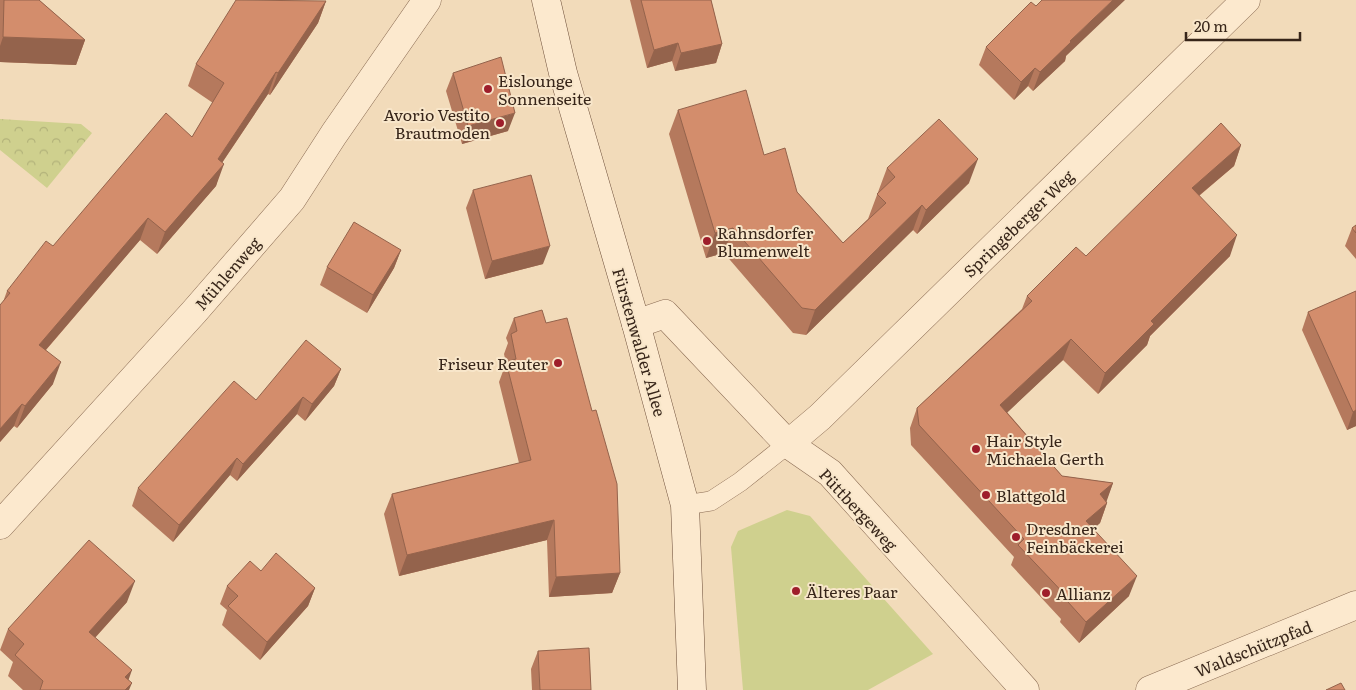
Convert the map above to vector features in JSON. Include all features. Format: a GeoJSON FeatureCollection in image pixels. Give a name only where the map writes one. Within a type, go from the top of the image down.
{"type":"FeatureCollection","features":[{"type":"Feature","properties":{"kind":"street","name":"Mühlenweg"},"geometry":{"type":"LineString","coordinates":[[0,525],[194,312],[292,199],[334,134],[427,0]]}},
{"type":"Feature","properties":{"kind":"street","name":"Fürstenwalder Allee"},"geometry":{"type":"LineString","coordinates":[[546,0],[563,73],[636,324],[685,505],[692,690]]}},
{"type":"Feature","properties":{"kind":"street","name":"Springeberger Weg"},"geometry":{"type":"LineString","coordinates":[[788,444],[820,417],[1246,0]]}},
{"type":"Feature","properties":{"kind":"street","name":"Püttbergeweg"},"geometry":{"type":"LineString","coordinates":[[636,324],[665,314],[788,444],[830,474],[1025,690]]}},
{"type":"Feature","properties":{"kind":"street","name":"Waldschützpfad"},"geometry":{"type":"LineString","coordinates":[[1150,690],[1356,605]]}},
{"type":"Feature","properties":{"kind":"lane"},"geometry":{"type":"LineString","coordinates":[[685,505],[711,501],[740,482],[788,444]]}},
{"type":"Feature","properties":{"kind":"green space"},"geometry":{"type":"Polygon","coordinates":[[[0,119],[81,124],[92,133],[47,188],[0,150],[0,119]]]}},
{"type":"Feature","properties":{"kind":"green space"},"geometry":{"type":"Polygon","coordinates":[[[787,510],[810,516],[933,654],[868,690],[743,690],[731,547],[738,531],[787,510]]]}},
{"type":"Feature","properties":{"kind":"building"},"geometry":{"type":"Polygon","coordinates":[[[4,0],[39,0],[85,40],[3,37],[4,0]]]}},
{"type":"Feature","properties":{"kind":"building"},"geometry":{"type":"Polygon","coordinates":[[[236,0],[326,1],[218,159],[224,164],[165,232],[148,218],[39,345],[61,362],[25,406],[22,404],[0,429],[0,305],[10,293],[7,291],[46,241],[53,246],[166,113],[192,137],[224,83],[196,64],[236,0]]]}},
{"type":"Feature","properties":{"kind":"building"},"geometry":{"type":"Polygon","coordinates":[[[641,0],[711,0],[722,44],[681,53],[678,43],[654,50],[641,0]]]}},
{"type":"Feature","properties":{"kind":"building"},"geometry":{"type":"Polygon","coordinates":[[[1042,0],[1113,0],[1040,72],[1035,68],[1021,82],[986,47],[1031,2],[1036,6],[1042,0]]]}},
{"type":"Feature","properties":{"kind":"building"},"geometry":{"type":"Polygon","coordinates":[[[501,57],[515,113],[468,126],[453,73],[501,57]]]}},
{"type":"Feature","properties":{"kind":"building"},"geometry":{"type":"Polygon","coordinates":[[[746,90],[764,155],[785,148],[797,192],[843,243],[886,203],[877,194],[895,177],[887,168],[939,119],[978,159],[926,210],[922,205],[815,310],[802,308],[733,228],[715,233],[678,110],[746,90]]]}},
{"type":"Feature","properties":{"kind":"building"},"geometry":{"type":"Polygon","coordinates":[[[1221,123],[1241,145],[1192,188],[1237,235],[1151,321],[1154,324],[1105,373],[1071,339],[1000,405],[1062,476],[1113,483],[1100,494],[1107,503],[1086,521],[1137,576],[1086,622],[1068,602],[1069,599],[1018,545],[1024,539],[919,425],[917,408],[1032,301],[1027,296],[1076,247],[1086,256],[1221,123]]]}},
{"type":"Feature","properties":{"kind":"building"},"geometry":{"type":"Polygon","coordinates":[[[531,175],[550,246],[492,261],[473,190],[531,175]]]}},
{"type":"Feature","properties":{"kind":"building"},"geometry":{"type":"Polygon","coordinates":[[[354,222],[401,250],[373,295],[327,267],[354,222]]]}},
{"type":"Feature","properties":{"kind":"building"},"geometry":{"type":"Polygon","coordinates":[[[1356,225],[1356,233],[1352,228],[1356,225]]]}},
{"type":"Feature","properties":{"kind":"building"},"geometry":{"type":"Polygon","coordinates":[[[1356,291],[1356,410],[1353,412],[1308,312],[1356,291]]]}},
{"type":"Feature","properties":{"kind":"building"},"geometry":{"type":"Polygon","coordinates":[[[542,310],[546,323],[567,318],[592,411],[596,410],[617,484],[620,573],[556,577],[554,520],[407,555],[392,494],[531,460],[506,362],[516,359],[511,334],[517,331],[514,318],[542,310]]]}},
{"type":"Feature","properties":{"kind":"building"},"geometry":{"type":"Polygon","coordinates":[[[306,340],[341,369],[312,404],[303,397],[243,464],[237,458],[179,525],[138,488],[234,381],[256,400],[306,340]]]}},
{"type":"Feature","properties":{"kind":"building"},"geometry":{"type":"Polygon","coordinates":[[[89,540],[135,581],[89,632],[132,670],[125,677],[132,683],[125,690],[40,690],[43,681],[15,655],[24,644],[8,629],[89,540]]]}},
{"type":"Feature","properties":{"kind":"building"},"geometry":{"type":"Polygon","coordinates":[[[276,553],[315,588],[267,642],[228,606],[238,596],[227,586],[250,561],[261,571],[276,553]]]}},
{"type":"Feature","properties":{"kind":"building"},"geometry":{"type":"Polygon","coordinates":[[[589,648],[591,690],[540,690],[538,651],[589,648]]]}},
{"type":"Feature","properties":{"kind":"building"},"geometry":{"type":"Polygon","coordinates":[[[1341,683],[1345,690],[1326,690],[1341,683]]]}},
{"type":"Feature","properties":{"kind":"place","name":"Eislounge Sonnenseite"},"geometry":{"type":"Point","coordinates":[488,89]}},
{"type":"Feature","properties":{"kind":"place","name":"Avorio Vestito Brautmoden"},"geometry":{"type":"Point","coordinates":[500,123]}},
{"type":"Feature","properties":{"kind":"place","name":"Rahnsdorfer Blumenwelt"},"geometry":{"type":"Point","coordinates":[707,241]}},
{"type":"Feature","properties":{"kind":"place","name":"Friseur Reuter"},"geometry":{"type":"Point","coordinates":[558,363]}},
{"type":"Feature","properties":{"kind":"place","name":"Hair Style Michaela Gerth"},"geometry":{"type":"Point","coordinates":[976,449]}},
{"type":"Feature","properties":{"kind":"place","name":"Blattgold"},"geometry":{"type":"Point","coordinates":[986,495]}},
{"type":"Feature","properties":{"kind":"place","name":"Dresdner Feinbäckerei"},"geometry":{"type":"Point","coordinates":[1016,537]}},
{"type":"Feature","properties":{"kind":"place","name":"Älteres Paar"},"geometry":{"type":"Point","coordinates":[796,591]}},
{"type":"Feature","properties":{"kind":"place","name":"Allianz"},"geometry":{"type":"Point","coordinates":[1046,593]}}]}
